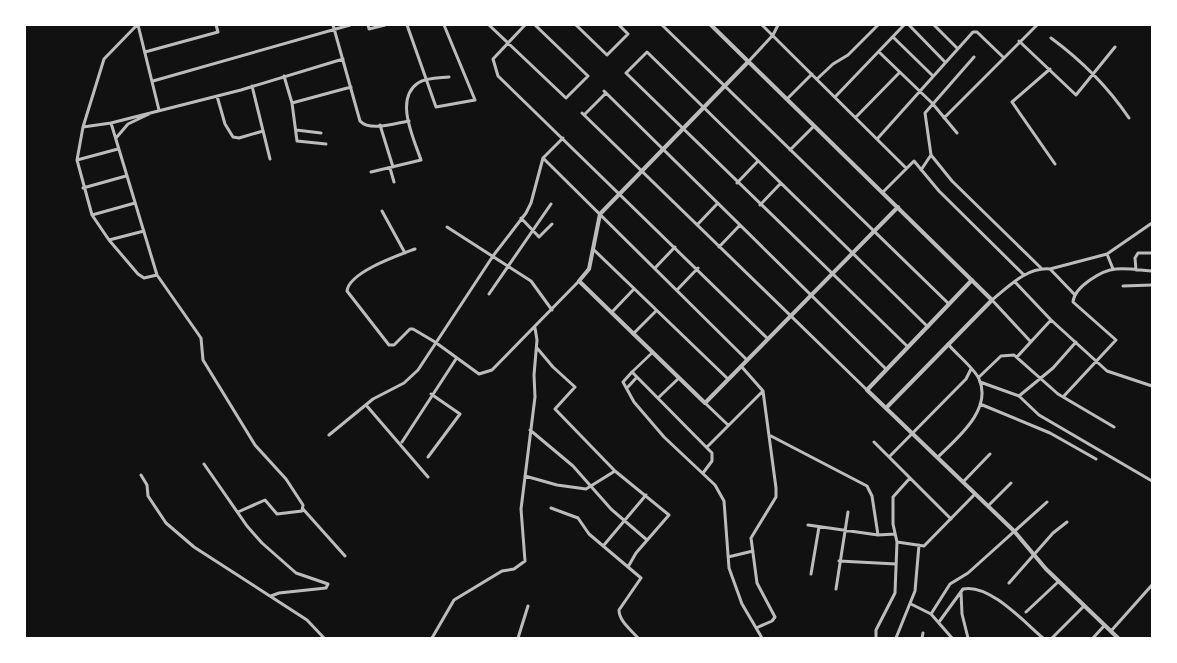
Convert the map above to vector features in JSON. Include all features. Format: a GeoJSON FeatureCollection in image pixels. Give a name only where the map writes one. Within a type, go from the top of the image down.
{"type":"FeatureCollection","features":[{"type":"Feature","properties":{"kind":"street"},"geometry":{"type":"LineString","coordinates":[[157,275],[144,278],[138,274],[109,240],[92,215],[76,160],[83,127],[104,59],[137,25],[159,110]]}},
{"type":"Feature","properties":{"kind":"street"},"geometry":{"type":"LineString","coordinates":[[145,52],[218,32],[216,25]]}},
{"type":"Feature","properties":{"kind":"street"},"geometry":{"type":"LineString","coordinates":[[333,25],[360,121],[366,125],[409,121]]}},
{"type":"Feature","properties":{"kind":"street"},"geometry":{"type":"LineString","coordinates":[[153,81],[350,25]]}},
{"type":"Feature","properties":{"kind":"street"},"geometry":{"type":"LineString","coordinates":[[368,25],[369,29],[385,25]]}},
{"type":"Feature","properties":{"kind":"street"},"geometry":{"type":"LineString","coordinates":[[407,25],[436,107],[475,100],[444,25]]}},
{"type":"Feature","properties":{"kind":"street"},"geometry":{"type":"LineString","coordinates":[[489,25],[566,98],[588,76],[535,25]]}},
{"type":"Feature","properties":{"kind":"street"},"geometry":{"type":"LineString","coordinates":[[525,25],[493,59],[498,76],[698,268],[768,339]]}},
{"type":"Feature","properties":{"kind":"street"},"geometry":{"type":"LineString","coordinates":[[576,25],[607,55],[628,34],[619,25]]}},
{"type":"Feature","properties":{"kind":"street"},"geometry":{"type":"LineString","coordinates":[[662,25],[949,304]]}},
{"type":"Feature","properties":{"kind":"street"},"geometry":{"type":"LineString","coordinates":[[711,25],[972,280],[1031,342]]}},
{"type":"Feature","properties":{"kind":"street"},"geometry":{"type":"LineString","coordinates":[[762,25],[878,138],[906,168]]}},
{"type":"Feature","properties":{"kind":"street"},"geometry":{"type":"LineString","coordinates":[[415,250],[383,260],[371,267],[348,286],[347,291],[390,345],[394,345],[411,329],[435,342],[479,374],[489,372],[535,328],[589,269],[600,214],[748,62],[773,35],[778,25]]}},
{"type":"Feature","properties":{"kind":"street"},"geometry":{"type":"LineString","coordinates":[[817,79],[833,64],[848,55],[878,25]]}},
{"type":"Feature","properties":{"kind":"street"},"geometry":{"type":"LineString","coordinates":[[835,96],[904,25]]}},
{"type":"Feature","properties":{"kind":"street"},"geometry":{"type":"LineString","coordinates":[[909,25],[944,62]]}},
{"type":"Feature","properties":{"kind":"street"},"geometry":{"type":"LineString","coordinates":[[934,25],[957,48]]}},
{"type":"Feature","properties":{"kind":"street"},"geometry":{"type":"LineString","coordinates":[[944,118],[1037,25]]}},
{"type":"Feature","properties":{"kind":"street"},"geometry":{"type":"LineString","coordinates":[[878,138],[920,92],[932,75],[976,31],[1004,58]]}},
{"type":"Feature","properties":{"kind":"street"},"geometry":{"type":"LineString","coordinates":[[893,37],[932,75]]}},
{"type":"Feature","properties":{"kind":"street"},"geometry":{"type":"LineString","coordinates":[[1051,38],[1067,49],[1094,75],[1116,98],[1129,118]]}},
{"type":"Feature","properties":{"kind":"street"},"geometry":{"type":"LineString","coordinates":[[1019,41],[1076,95],[1115,47]]}},
{"type":"Feature","properties":{"kind":"street"},"geometry":{"type":"LineString","coordinates":[[908,347],[626,73],[647,52],[928,327]]}},
{"type":"Feature","properties":{"kind":"street"},"geometry":{"type":"LineString","coordinates":[[879,52],[932,104],[958,133]]}},
{"type":"Feature","properties":{"kind":"street"},"geometry":{"type":"LineString","coordinates":[[974,57],[932,104],[925,115],[931,156],[952,181],[1041,268]]}},
{"type":"Feature","properties":{"kind":"street"},"geometry":{"type":"LineString","coordinates":[[83,127],[111,123],[217,96],[343,60]]}},
{"type":"Feature","properties":{"kind":"street"},"geometry":{"type":"LineString","coordinates":[[1050,69],[1012,102],[1055,164]]}},
{"type":"Feature","properties":{"kind":"street"},"geometry":{"type":"LineString","coordinates":[[856,117],[900,72]]}},
{"type":"Feature","properties":{"kind":"street"},"geometry":{"type":"LineString","coordinates":[[787,99],[812,74]]}},
{"type":"Feature","properties":{"kind":"street"},"geometry":{"type":"LineString","coordinates":[[284,76],[292,103],[298,141],[326,144]]}},
{"type":"Feature","properties":{"kind":"street"},"geometry":{"type":"LineString","coordinates":[[371,172],[420,160],[409,121],[408,98],[417,83],[449,77]]}},
{"type":"Feature","properties":{"kind":"street"},"geometry":{"type":"LineString","coordinates":[[252,86],[270,159]]}},
{"type":"Feature","properties":{"kind":"street"},"geometry":{"type":"LineString","coordinates":[[292,103],[351,87]]}},
{"type":"Feature","properties":{"kind":"street"},"geometry":{"type":"LineString","coordinates":[[886,369],[604,92],[583,114],[1014,531],[1058,582],[1118,638]]}},
{"type":"Feature","properties":{"kind":"street"},"geometry":{"type":"LineString","coordinates":[[217,96],[225,124],[233,137],[239,138],[263,130]]}},
{"type":"Feature","properties":{"kind":"street"},"geometry":{"type":"LineString","coordinates":[[116,138],[134,120],[159,110]]}},
{"type":"Feature","properties":{"kind":"street"},"geometry":{"type":"LineString","coordinates":[[111,123],[144,231],[150,260],[157,275],[201,338],[203,360],[212,377],[255,445],[294,490],[304,506],[303,509],[345,556]]}},
{"type":"Feature","properties":{"kind":"street"},"geometry":{"type":"LineString","coordinates":[[380,125],[394,182]]}},
{"type":"Feature","properties":{"kind":"street"},"geometry":{"type":"LineString","coordinates":[[790,150],[814,126]]}},
{"type":"Feature","properties":{"kind":"street"},"geometry":{"type":"LineString","coordinates":[[296,130],[322,133]]}},
{"type":"Feature","properties":{"kind":"street"},"geometry":{"type":"LineString","coordinates":[[330,435],[373,398],[413,377],[493,256],[531,203],[543,158],[563,138]]}},
{"type":"Feature","properties":{"kind":"street"},"geometry":{"type":"LineString","coordinates":[[76,160],[118,149]]}},
{"type":"Feature","properties":{"kind":"street"},"geometry":{"type":"LineString","coordinates":[[921,170],[931,156]]}},
{"type":"Feature","properties":{"kind":"street"},"geometry":{"type":"LineString","coordinates":[[543,158],[747,360]]}},
{"type":"Feature","properties":{"kind":"street"},"geometry":{"type":"LineString","coordinates":[[738,183],[758,161]]}},
{"type":"Feature","properties":{"kind":"street"},"geometry":{"type":"LineString","coordinates":[[883,192],[914,161],[1024,275]]}},
{"type":"Feature","properties":{"kind":"street"},"geometry":{"type":"LineString","coordinates":[[83,188],[126,176]]}},
{"type":"Feature","properties":{"kind":"street"},"geometry":{"type":"LineString","coordinates":[[760,205],[781,184]]}},
{"type":"Feature","properties":{"kind":"street"},"geometry":{"type":"LineString","coordinates":[[92,215],[135,203]]}},
{"type":"Feature","properties":{"kind":"street"},"geometry":{"type":"LineString","coordinates":[[697,225],[718,203]]}},
{"type":"Feature","properties":{"kind":"street"},"geometry":{"type":"LineString","coordinates":[[489,294],[550,204]]}},
{"type":"Feature","properties":{"kind":"street"},"geometry":{"type":"LineString","coordinates":[[705,403],[898,207]]}},
{"type":"Feature","properties":{"kind":"street"},"geometry":{"type":"LineString","coordinates":[[382,211],[405,253]]}},
{"type":"Feature","properties":{"kind":"street"},"geometry":{"type":"LineString","coordinates":[[521,218],[540,238],[552,224]]}},
{"type":"Feature","properties":{"kind":"street"},"geometry":{"type":"LineString","coordinates":[[886,408],[992,300],[1024,275],[1041,268],[1050,269],[1107,254],[1152,223]]}},
{"type":"Feature","properties":{"kind":"street"},"geometry":{"type":"LineString","coordinates":[[719,247],[740,225]]}},
{"type":"Feature","properties":{"kind":"street"},"geometry":{"type":"LineString","coordinates":[[447,227],[531,281],[552,310]]}},
{"type":"Feature","properties":{"kind":"street"},"geometry":{"type":"LineString","coordinates":[[109,240],[144,231]]}},
{"type":"Feature","properties":{"kind":"street"},"geometry":{"type":"LineString","coordinates":[[655,268],[675,247]]}},
{"type":"Feature","properties":{"kind":"street"},"geometry":{"type":"LineString","coordinates":[[593,249],[728,379]]}},
{"type":"Feature","properties":{"kind":"street"},"geometry":{"type":"LineString","coordinates":[[1136,270],[1135,258],[1138,253],[1152,253]]}},
{"type":"Feature","properties":{"kind":"street"},"geometry":{"type":"LineString","coordinates":[[1107,254],[1114,269]]}},
{"type":"Feature","properties":{"kind":"street"},"geometry":{"type":"LineString","coordinates":[[677,290],[698,268]]}},
{"type":"Feature","properties":{"kind":"street"},"geometry":{"type":"LineString","coordinates":[[1050,269],[1075,295]]}},
{"type":"Feature","properties":{"kind":"street"},"geometry":{"type":"LineString","coordinates":[[1063,397],[1116,340],[1073,302],[1075,295],[1094,278],[1114,269],[1152,271]]}},
{"type":"Feature","properties":{"kind":"street"},"geometry":{"type":"LineString","coordinates":[[867,390],[972,280]]}},
{"type":"Feature","properties":{"kind":"street"},"geometry":{"type":"LineString","coordinates":[[579,281],[728,425]]}},
{"type":"Feature","properties":{"kind":"street"},"geometry":{"type":"LineString","coordinates":[[1015,282],[1051,320],[1107,371],[1152,386]]}},
{"type":"Feature","properties":{"kind":"street"},"geometry":{"type":"LineString","coordinates":[[1123,286],[1152,285]]}},
{"type":"Feature","properties":{"kind":"street"},"geometry":{"type":"LineString","coordinates":[[612,312],[634,289]]}},
{"type":"Feature","properties":{"kind":"street"},"geometry":{"type":"LineString","coordinates":[[634,334],[656,311]]}},
{"type":"Feature","properties":{"kind":"street"},"geometry":{"type":"LineString","coordinates":[[1017,357],[1051,320]]}},
{"type":"Feature","properties":{"kind":"street"},"geometry":{"type":"LineString","coordinates":[[432,638],[454,600],[502,571],[514,568],[524,562],[521,509],[535,397],[535,328]]}},
{"type":"Feature","properties":{"kind":"street"},"geometry":{"type":"LineString","coordinates":[[1019,396],[1053,368],[1076,342]]}},
{"type":"Feature","properties":{"kind":"street"},"geometry":{"type":"LineString","coordinates":[[938,457],[968,426],[980,404],[979,377],[948,344]]}},
{"type":"Feature","properties":{"kind":"street"},"geometry":{"type":"LineString","coordinates":[[536,347],[553,367],[575,387],[555,409],[615,471],[669,515],[647,540],[628,567]]}},
{"type":"Feature","properties":{"kind":"street"},"geometry":{"type":"LineString","coordinates":[[652,352],[623,382],[634,402],[664,437],[715,485],[724,501],[727,513],[728,557],[734,585],[762,638]]}},
{"type":"Feature","properties":{"kind":"street"},"geometry":{"type":"LineString","coordinates":[[979,377],[1001,356],[1008,354],[1017,357],[1040,379],[1063,397],[1114,427]]}},
{"type":"Feature","properties":{"kind":"street"},"geometry":{"type":"LineString","coordinates":[[402,442],[431,394],[456,359]]}},
{"type":"Feature","properties":{"kind":"street"},"geometry":{"type":"LineString","coordinates":[[741,366],[763,390],[771,436],[776,497],[751,538],[757,583],[775,617],[772,621],[756,628]]}},
{"type":"Feature","properties":{"kind":"street"},"geometry":{"type":"LineString","coordinates":[[889,457],[966,379],[971,369]]}},
{"type":"Feature","properties":{"kind":"street"},"geometry":{"type":"LineString","coordinates":[[632,372],[707,447],[713,458],[703,473]]}},
{"type":"Feature","properties":{"kind":"street"},"geometry":{"type":"LineString","coordinates":[[627,388],[638,377]]}},
{"type":"Feature","properties":{"kind":"street"},"geometry":{"type":"LineString","coordinates":[[658,398],[679,378]]}},
{"type":"Feature","properties":{"kind":"street"},"geometry":{"type":"LineString","coordinates":[[980,382],[1019,396],[1039,415],[1152,481]]}},
{"type":"Feature","properties":{"kind":"street"},"geometry":{"type":"LineString","coordinates":[[707,447],[763,390]]}},
{"type":"Feature","properties":{"kind":"street"},"geometry":{"type":"LineString","coordinates":[[428,457],[460,414],[431,394]]}},
{"type":"Feature","properties":{"kind":"street"},"geometry":{"type":"LineString","coordinates":[[980,404],[1050,433],[1096,459]]}},
{"type":"Feature","properties":{"kind":"street"},"geometry":{"type":"LineString","coordinates":[[366,405],[428,477]]}},
{"type":"Feature","properties":{"kind":"street"},"geometry":{"type":"LineString","coordinates":[[530,430],[574,466],[591,488],[647,540]]}},
{"type":"Feature","properties":{"kind":"street"},"geometry":{"type":"LineString","coordinates":[[771,436],[867,486],[872,496],[878,535]]}},
{"type":"Feature","properties":{"kind":"street"},"geometry":{"type":"LineString","coordinates":[[874,442],[951,519]]}},
{"type":"Feature","properties":{"kind":"street"},"geometry":{"type":"LineString","coordinates":[[963,482],[990,454]]}},
{"type":"Feature","properties":{"kind":"street"},"geometry":{"type":"LineString","coordinates":[[204,464],[262,543],[296,572],[328,584],[326,588],[279,593],[271,596]]}},
{"type":"Feature","properties":{"kind":"street"},"geometry":{"type":"LineString","coordinates":[[526,476],[556,485],[591,488],[615,471]]}},
{"type":"Feature","properties":{"kind":"street"},"geometry":{"type":"LineString","coordinates":[[141,475],[147,485],[148,496],[166,523],[194,547],[217,559],[307,620],[324,638]]}},
{"type":"Feature","properties":{"kind":"street"},"geometry":{"type":"LineString","coordinates":[[876,638],[876,630],[895,593],[897,542],[893,497],[910,478]]}},
{"type":"Feature","properties":{"kind":"street"},"geometry":{"type":"LineString","coordinates":[[988,506],[1011,483]]}},
{"type":"Feature","properties":{"kind":"street"},"geometry":{"type":"LineString","coordinates":[[897,542],[924,546],[976,494]]}},
{"type":"Feature","properties":{"kind":"street"},"geometry":{"type":"LineString","coordinates":[[604,545],[646,495]]}},
{"type":"Feature","properties":{"kind":"street"},"geometry":{"type":"LineString","coordinates":[[238,512],[265,500],[277,514],[303,509]]}},
{"type":"Feature","properties":{"kind":"street"},"geometry":{"type":"LineString","coordinates":[[931,614],[950,584],[968,573],[1047,502]]}},
{"type":"Feature","properties":{"kind":"street"},"geometry":{"type":"LineString","coordinates":[[551,508],[574,515],[580,520],[589,534],[604,545],[642,581],[626,598],[619,614],[638,638]]}},
{"type":"Feature","properties":{"kind":"street"},"geometry":{"type":"LineString","coordinates":[[836,589],[848,512]]}},
{"type":"Feature","properties":{"kind":"street"},"geometry":{"type":"LineString","coordinates":[[1009,583],[1033,554],[1053,533],[1067,522]]}},
{"type":"Feature","properties":{"kind":"street"},"geometry":{"type":"LineString","coordinates":[[808,525],[878,535],[895,534]]}},
{"type":"Feature","properties":{"kind":"street"},"geometry":{"type":"LineString","coordinates":[[811,574],[819,527]]}},
{"type":"Feature","properties":{"kind":"street"},"geometry":{"type":"LineString","coordinates":[[896,638],[915,591],[919,545]]}},
{"type":"Feature","properties":{"kind":"street"},"geometry":{"type":"LineString","coordinates":[[728,557],[752,551]]}},
{"type":"Feature","properties":{"kind":"street"},"geometry":{"type":"LineString","coordinates":[[840,561],[896,564]]}},
{"type":"Feature","properties":{"kind":"street"},"geometry":{"type":"LineString","coordinates":[[1026,612],[1058,582]]}},
{"type":"Feature","properties":{"kind":"street"},"geometry":{"type":"LineString","coordinates":[[1110,632],[1152,585]]}},
{"type":"Feature","properties":{"kind":"street"},"geometry":{"type":"LineString","coordinates":[[939,622],[961,592],[970,587],[983,591],[1002,602],[1043,638]]}},
{"type":"Feature","properties":{"kind":"street"},"geometry":{"type":"LineString","coordinates":[[961,592],[962,614],[968,638]]}},
{"type":"Feature","properties":{"kind":"street"},"geometry":{"type":"LineString","coordinates":[[910,604],[931,614],[952,638]]}},
{"type":"Feature","properties":{"kind":"street"},"geometry":{"type":"LineString","coordinates":[[518,638],[528,606]]}},
{"type":"Feature","properties":{"kind":"street"},"geometry":{"type":"LineString","coordinates":[[1052,638],[1083,607]]}},
{"type":"Feature","properties":{"kind":"street"},"geometry":{"type":"LineString","coordinates":[[1093,638],[1104,626]]}},
{"type":"Feature","properties":{"kind":"street"},"geometry":{"type":"LineString","coordinates":[[922,638],[923,633]]}}]}
